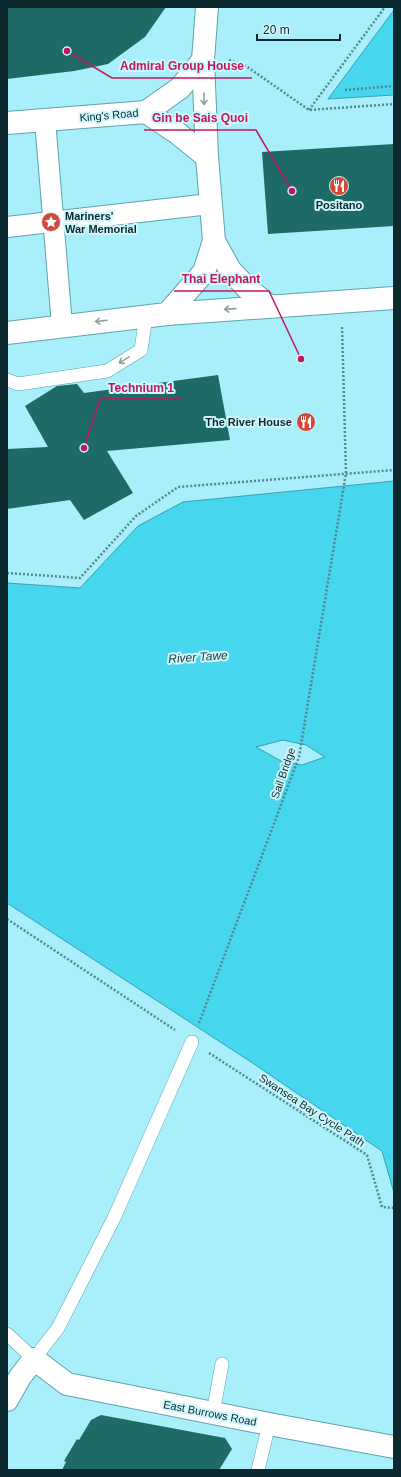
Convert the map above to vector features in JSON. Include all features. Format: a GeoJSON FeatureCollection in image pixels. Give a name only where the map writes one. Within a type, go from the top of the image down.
{"type":"FeatureCollection","features":[{"type":"Feature","properties":{"kind":"street"},"geometry":{"type":"LineString","coordinates":[[207,7],[203,60],[207,157],[214,241],[230,270],[269,306]]}},
{"type":"Feature","properties":{"kind":"street"},"geometry":{"type":"LineString","coordinates":[[146,112],[180,88],[203,60]]}},
{"type":"Feature","properties":{"kind":"street","name":"King's Road"},"geometry":{"type":"LineString","coordinates":[[7,123],[146,112],[176,132],[207,157]]}},
{"type":"Feature","properties":{"kind":"street"},"geometry":{"type":"LineString","coordinates":[[44,120],[62,326]]}},
{"type":"Feature","properties":{"kind":"street"},"geometry":{"type":"LineString","coordinates":[[7,227],[210,204]]}},
{"type":"Feature","properties":{"kind":"street"},"geometry":{"type":"LineString","coordinates":[[167,314],[204,272],[214,241]]}},
{"type":"Feature","properties":{"kind":"street"},"geometry":{"type":"LineString","coordinates":[[7,334],[167,314],[394,298]]}},
{"type":"Feature","properties":{"kind":"street"},"geometry":{"type":"LineString","coordinates":[[7,1400],[20,1377],[34,1359]]}},
{"type":"Feature","properties":{"kind":"street","name":"East Burrows Road"},"geometry":{"type":"LineString","coordinates":[[34,1359],[67,1384],[394,1447]]}},
{"type":"Feature","properties":{"kind":"lane"},"geometry":{"type":"LineString","coordinates":[[7,380],[18,384],[106,371],[141,350],[146,316]]}},
{"type":"Feature","properties":{"kind":"lane"},"geometry":{"type":"LineString","coordinates":[[7,1334],[34,1359],[58,1328],[114,1218],[192,1042]]}},
{"type":"Feature","properties":{"kind":"lane"},"geometry":{"type":"LineString","coordinates":[[213,1413],[222,1364]]}},
{"type":"Feature","properties":{"kind":"lane"},"geometry":{"type":"LineString","coordinates":[[258,1470],[269,1424]]}},
{"type":"Feature","properties":{"kind":"path"},"geometry":{"type":"LineString","coordinates":[[309,110],[385,7]]}},
{"type":"Feature","properties":{"kind":"path"},"geometry":{"type":"LineString","coordinates":[[246,66],[309,110],[394,104]]}},
{"type":"Feature","properties":{"kind":"path"},"geometry":{"type":"LineString","coordinates":[[345,90],[394,86]]}},
{"type":"Feature","properties":{"kind":"path","name":"Sail Bridge"},"geometry":{"type":"LineString","coordinates":[[192,1042],[299,757],[346,473],[342,302]]}},
{"type":"Feature","properties":{"kind":"path"},"geometry":{"type":"LineString","coordinates":[[7,573],[80,578],[136,516],[178,487],[394,470]]}},
{"type":"Feature","properties":{"kind":"path"},"geometry":{"type":"LineString","coordinates":[[7,919],[192,1042]]}},
{"type":"Feature","properties":{"kind":"path","name":"Swansea Bay Cycle Path"},"geometry":{"type":"LineString","coordinates":[[192,1042],[367,1155],[382,1207],[394,1208]]}},
{"type":"Feature","properties":{"kind":"water"},"geometry":{"type":"Polygon","coordinates":[[[394,10],[394,95],[328,99],[394,10]]]}},
{"type":"Feature","properties":{"kind":"water","name":"River Tawe"},"geometry":{"type":"Polygon","coordinates":[[[394,481],[394,1193],[382,1151],[251,1062],[7,903],[7,583],[80,588],[138,526],[183,502],[394,481]],[[283,740],[256,747],[281,761],[302,765],[325,757],[306,745],[283,740]]]}},
{"type":"Feature","properties":{"kind":"building"},"geometry":{"type":"Polygon","coordinates":[[[7,7],[166,7],[145,37],[108,64],[74,71],[7,79],[7,7]]]}},
{"type":"Feature","properties":{"kind":"building"},"geometry":{"type":"Polygon","coordinates":[[[394,144],[394,226],[268,234],[262,152],[394,144]]]}},
{"type":"Feature","properties":{"kind":"building"},"geometry":{"type":"Polygon","coordinates":[[[218,375],[230,440],[107,451],[133,493],[84,520],[70,500],[7,509],[7,449],[48,447],[25,406],[57,386],[77,384],[84,393],[218,375]]]}},
{"type":"Feature","properties":{"kind":"building"},"geometry":{"type":"Polygon","coordinates":[[[101,1415],[225,1438],[232,1449],[219,1470],[62,1470],[66,1462],[64,1461],[77,1439],[79,1440],[91,1420],[101,1415]]]}},
{"type":"Feature","properties":{"kind":"place","name":"Admiral Group House"},"geometry":{"type":"Point","coordinates":[67,51]}},
{"type":"Feature","properties":{"kind":"place","name":"Positano"},"geometry":{"type":"Point","coordinates":[339,186]}},
{"type":"Feature","properties":{"kind":"place","name":"Gin be Sais Quoi"},"geometry":{"type":"Point","coordinates":[292,191]}},
{"type":"Feature","properties":{"kind":"place","name":"Mariners' War Memorial"},"geometry":{"type":"Point","coordinates":[51,222]}},
{"type":"Feature","properties":{"kind":"place","name":"Thai Elephant"},"geometry":{"type":"Point","coordinates":[301,359]}},
{"type":"Feature","properties":{"kind":"place","name":"The River House"},"geometry":{"type":"Point","coordinates":[306,422]}},
{"type":"Feature","properties":{"kind":"place","name":"Technium 1"},"geometry":{"type":"Point","coordinates":[84,448]}}]}
